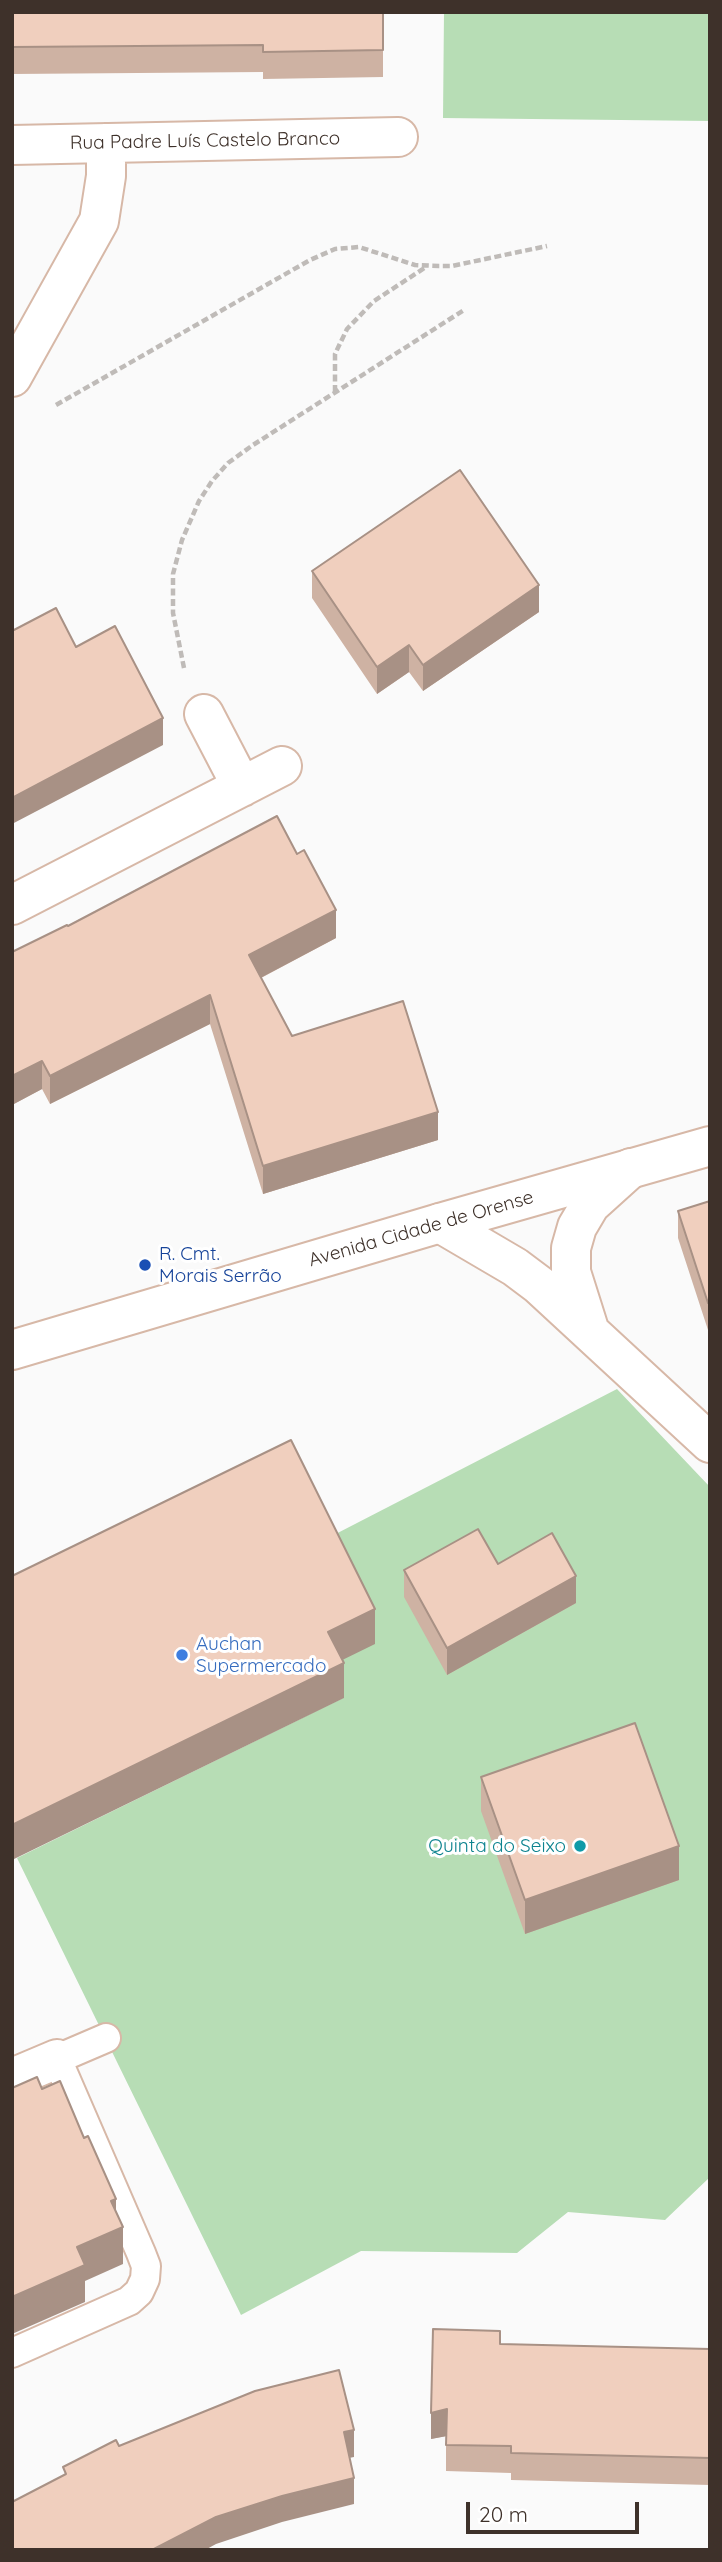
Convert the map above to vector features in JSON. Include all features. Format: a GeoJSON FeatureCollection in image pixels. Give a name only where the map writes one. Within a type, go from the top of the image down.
{"type":"FeatureCollection","features":[{"type":"Feature","properties":{"kind":"street","name":"Rua Padre Luís Castelo Branco"},"geometry":{"type":"LineString","coordinates":[[12,145],[398,137]]}},
{"type":"Feature","properties":{"kind":"street"},"geometry":{"type":"LineString","coordinates":[[12,377],[99,221],[105,189],[106,143]]}},
{"type":"Feature","properties":{"kind":"street"},"geometry":{"type":"LineString","coordinates":[[204,714],[242,787]]}},
{"type":"Feature","properties":{"kind":"street"},"geometry":{"type":"LineString","coordinates":[[12,905],[282,766]]}},
{"type":"Feature","properties":{"kind":"street","name":"Avenida Cidade de Orense"},"geometry":{"type":"LineString","coordinates":[[12,1350],[710,1146]]}},
{"type":"Feature","properties":{"kind":"street"},"geometry":{"type":"LineString","coordinates":[[589,1331],[571,1272],[571,1248],[577,1227],[590,1205],[631,1168]]}},
{"type":"Feature","properties":{"kind":"street"},"geometry":{"type":"LineString","coordinates":[[440,1223],[515,1267],[710,1443]]}},
{"type":"Feature","properties":{"kind":"street"},"geometry":{"type":"LineString","coordinates":[[12,2078],[57,2059]]}},
{"type":"Feature","properties":{"kind":"lane"},"geometry":{"type":"LineString","coordinates":[[12,2353],[128,2301],[139,2292],[145,2279],[146,2266],[141,2253],[57,2059],[106,2038]]}},
{"type":"Feature","properties":{"kind":"path"},"geometry":{"type":"LineString","coordinates":[[46,410],[323,253],[348,246],[359,247],[404,262],[452,266],[548,246]]}},
{"type":"Feature","properties":{"kind":"path"},"geometry":{"type":"LineString","coordinates":[[335,392],[335,354],[347,328],[374,301],[427,266]]}},
{"type":"Feature","properties":{"kind":"path"},"geometry":{"type":"LineString","coordinates":[[204,714],[184,667],[173,613],[173,574],[182,540],[205,490],[219,472],[253,445],[464,310]]}},
{"type":"Feature","properties":{"kind":"green space"},"geometry":{"type":"Polygon","coordinates":[[[444,12],[710,12],[710,121],[443,118],[444,12]]]}},
{"type":"Feature","properties":{"kind":"green space"},"geometry":{"type":"Polygon","coordinates":[[[617,1389],[710,1487],[710,2177],[665,2220],[568,2212],[517,2253],[361,2251],[241,2315],[17,1858],[343,1698],[324,1540],[617,1389]]]}},
{"type":"Feature","properties":{"kind":"building"},"geometry":{"type":"Polygon","coordinates":[[[12,12],[383,12],[383,50],[263,52],[263,45],[12,47],[12,12]]]}},
{"type":"Feature","properties":{"kind":"building"},"geometry":{"type":"Polygon","coordinates":[[[460,470],[539,585],[423,665],[409,645],[377,667],[312,571],[460,470]]]}},
{"type":"Feature","properties":{"kind":"building"},"geometry":{"type":"Polygon","coordinates":[[[56,608],[76,647],[115,626],[163,718],[12,798],[12,631],[56,608]]]}},
{"type":"Feature","properties":{"kind":"building"},"geometry":{"type":"Polygon","coordinates":[[[277,816],[297,854],[304,850],[336,910],[249,955],[292,1036],[403,1001],[438,1112],[263,1166],[210,995],[50,1076],[42,1061],[12,1076],[12,952],[68,926],[277,816]]]}},
{"type":"Feature","properties":{"kind":"building"},"geometry":{"type":"Polygon","coordinates":[[[710,1201],[710,1302],[708,1303],[678,1211],[710,1201]]]}},
{"type":"Feature","properties":{"kind":"building","name":"Auchan Supermercado"},"geometry":{"type":"Polygon","coordinates":[[[291,1440],[375,1609],[328,1632],[344,1663],[12,1825],[12,1576],[291,1440]]]}},
{"type":"Feature","properties":{"kind":"building"},"geometry":{"type":"Polygon","coordinates":[[[478,1529],[498,1564],[552,1533],[576,1576],[447,1648],[404,1570],[478,1529]]]}},
{"type":"Feature","properties":{"kind":"building","name":"Quinta do Seixo"},"geometry":{"type":"Polygon","coordinates":[[[635,1723],[679,1846],[525,1900],[481,1777],[635,1723]]]}},
{"type":"Feature","properties":{"kind":"building"},"geometry":{"type":"Polygon","coordinates":[[[37,2077],[42,2089],[60,2081],[84,2138],[88,2136],[116,2199],[111,2201],[123,2227],[77,2247],[85,2265],[12,2297],[12,2088],[37,2077]]]}},
{"type":"Feature","properties":{"kind":"building"},"geometry":{"type":"Polygon","coordinates":[[[433,2329],[500,2331],[500,2344],[710,2349],[710,2458],[511,2453],[511,2446],[446,2445],[447,2409],[431,2413],[433,2329]]]}},
{"type":"Feature","properties":{"kind":"building"},"geometry":{"type":"Polygon","coordinates":[[[339,2370],[354,2430],[344,2432],[354,2478],[282,2496],[216,2517],[152,2550],[12,2550],[12,2502],[66,2474],[63,2467],[116,2440],[119,2446],[255,2391],[339,2370]]]}},
{"type":"Feature","properties":{"kind":"place","name":"R. Cmt. Morais Serrão"},"geometry":{"type":"Point","coordinates":[145,1265]}},
{"type":"Feature","properties":{"kind":"place","name":"Auchan Supermercado"},"geometry":{"type":"Point","coordinates":[182,1655]}},
{"type":"Feature","properties":{"kind":"place","name":"Quinta do Seixo"},"geometry":{"type":"Point","coordinates":[580,1846]}}]}
